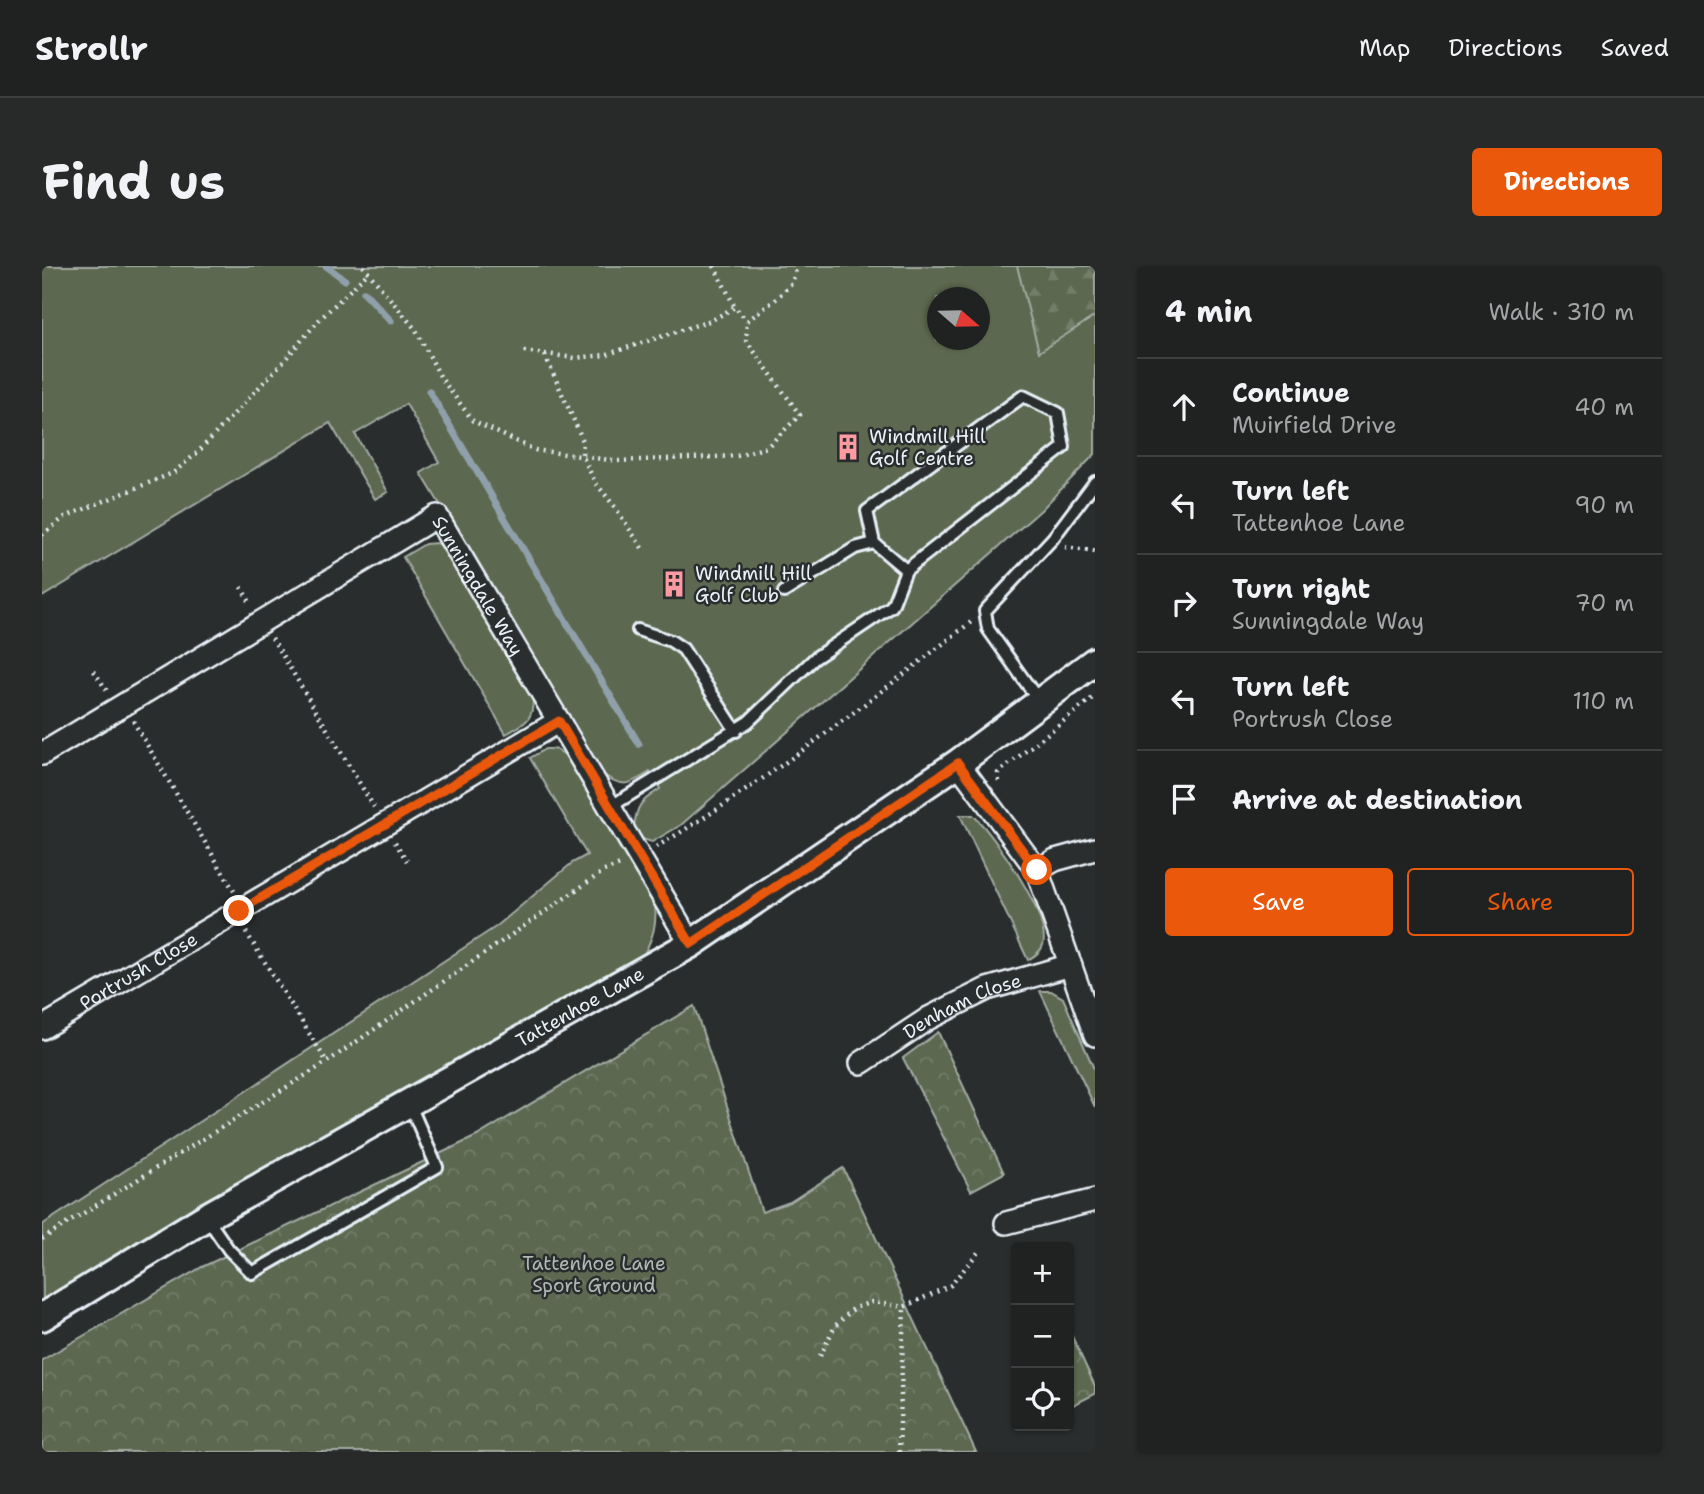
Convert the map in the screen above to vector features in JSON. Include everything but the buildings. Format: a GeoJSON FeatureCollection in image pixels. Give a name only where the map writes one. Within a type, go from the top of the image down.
{"type":"FeatureCollection","features":[{"type":"Feature","properties":{"kind":"street","name":"Sunningdale Way"},"geometry":{"type":"LineString","coordinates":[[42,754],[438,516],[691,944]]}},
{"type":"Feature","properties":{"kind":"street","name":"Tattenhoe Lane"},"geometry":{"type":"LineString","coordinates":[[42,1317],[206,1217],[691,944],[958,763],[1095,661]]}},
{"type":"Feature","properties":{"kind":"street","name":"Portrush Close"},"geometry":{"type":"LineString","coordinates":[[42,1028],[559,721]]}},
{"type":"Feature","properties":{"kind":"street"},"geometry":{"type":"LineString","coordinates":[[958,763],[1037,870],[1095,1035]]}},
{"type":"Feature","properties":{"kind":"street"},"geometry":{"type":"LineString","coordinates":[[1037,870],[1055,860],[1095,849]]}},
{"type":"Feature","properties":{"kind":"street","name":"Denham Close"},"geometry":{"type":"LineString","coordinates":[[861,1063],[929,1018],[987,989],[1071,965]]}},
{"type":"Feature","properties":{"kind":"street"},"geometry":{"type":"LineString","coordinates":[[1006,1223],[1095,1200]]}},
{"type":"Feature","properties":{"kind":"lane"},"geometry":{"type":"LineString","coordinates":[[610,807],[736,731],[815,658],[892,606],[906,570],[1064,447],[1058,413],[1023,396],[867,511],[874,543],[906,570]]}},
{"type":"Feature","properties":{"kind":"lane"},"geometry":{"type":"LineString","coordinates":[[1039,701],[988,629],[985,611],[1047,545],[1095,482]]}},
{"type":"Feature","properties":{"kind":"lane"},"geometry":{"type":"LineString","coordinates":[[783,592],[855,548],[874,543]]}},
{"type":"Feature","properties":{"kind":"lane"},"geometry":{"type":"LineString","coordinates":[[638,630],[671,641],[684,649],[736,731]]}},
{"type":"Feature","properties":{"kind":"lane"},"geometry":{"type":"LineString","coordinates":[[206,1217],[229,1250],[252,1273],[437,1167],[409,1103]]}},
{"type":"Feature","properties":{"kind":"path"},"geometry":{"type":"LineString","coordinates":[[363,266],[416,330],[441,378],[473,421],[535,450],[617,461],[737,456],[766,447],[800,415],[746,340],[747,321],[735,307],[714,266]]}},
{"type":"Feature","properties":{"kind":"path"},"geometry":{"type":"LineString","coordinates":[[747,321],[792,283],[797,266]]}},
{"type":"Feature","properties":{"kind":"path"},"geometry":{"type":"LineString","coordinates":[[42,535],[65,517],[173,473],[197,453],[319,320],[369,272]]}},
{"type":"Feature","properties":{"kind":"path"},"geometry":{"type":"LineString","coordinates":[[524,351],[575,358],[606,355],[712,320],[735,307]]}},
{"type":"Feature","properties":{"kind":"path"},"geometry":{"type":"LineString","coordinates":[[544,354],[583,441],[582,456],[595,482],[644,551]]}},
{"type":"Feature","properties":{"kind":"path"},"geometry":{"type":"LineString","coordinates":[[1047,545],[1095,551]]}},
{"type":"Feature","properties":{"kind":"path"},"geometry":{"type":"LineString","coordinates":[[241,587],[407,861]]}},
{"type":"Feature","properties":{"kind":"path"},"geometry":{"type":"LineString","coordinates":[[42,1238],[327,1062],[604,871],[639,856],[700,821],[861,707],[985,611]]}},
{"type":"Feature","properties":{"kind":"path"},"geometry":{"type":"LineString","coordinates":[[94,671],[110,697],[130,715],[236,895],[242,926],[327,1062]]}},
{"type":"Feature","properties":{"kind":"path"},"geometry":{"type":"LineString","coordinates":[[1000,786],[998,773],[1095,696]]}},
{"type":"Feature","properties":{"kind":"path"},"geometry":{"type":"LineString","coordinates":[[820,1356],[835,1326],[854,1308],[872,1302],[904,1307],[951,1285],[981,1249]]}},
{"type":"Feature","properties":{"kind":"path"},"geometry":{"type":"LineString","coordinates":[[899,1452],[904,1307]]}},
{"type":"Feature","properties":{"kind":"green space","name":"Windmill Hill Golf Centre"},"geometry":{"type":"Polygon","coordinates":[[[42,266],[1095,266],[1095,454],[1041,510],[681,825],[652,842],[642,839],[634,827],[641,803],[660,789],[650,772],[627,783],[617,782],[604,775],[421,473],[439,462],[406,404],[355,434],[388,492],[375,499],[330,423],[42,597],[42,266]]]}},
{"type":"Feature","properties":{"kind":"green space"},"geometry":{"type":"Polygon","coordinates":[[[1017,266],[1095,266],[1095,316],[1039,352],[1017,266]]]}},
{"type":"Feature","properties":{"kind":"green space"},"geometry":{"type":"Polygon","coordinates":[[[437,543],[447,550],[533,699],[529,717],[506,734],[403,557],[425,544],[437,543]]]}},
{"type":"Feature","properties":{"kind":"green space"},"geometry":{"type":"Polygon","coordinates":[[[545,749],[556,749],[565,755],[655,905],[654,930],[644,954],[43,1305],[42,1225],[497,926],[572,863],[587,855],[530,758],[545,749]]]}},
{"type":"Feature","properties":{"kind":"green space"},"geometry":{"type":"Polygon","coordinates":[[[960,815],[973,815],[982,825],[1030,896],[1043,932],[1043,945],[1039,952],[1028,960],[960,815]]]}},
{"type":"Feature","properties":{"kind":"green space"},"geometry":{"type":"Polygon","coordinates":[[[1040,991],[1051,991],[1063,998],[1095,1071],[1095,1107],[1040,991]]]}},
{"type":"Feature","properties":{"kind":"green space","name":"Tattenhoe Lane Sport Ground"},"geometry":{"type":"Polygon","coordinates":[[[694,1006],[762,1212],[790,1202],[843,1168],[976,1452],[42,1452],[42,1360],[202,1267],[477,1136],[694,1006]]]}},
{"type":"Feature","properties":{"kind":"green space"},"geometry":{"type":"Polygon","coordinates":[[[938,1032],[1004,1173],[971,1191],[903,1058],[938,1032]]]}},
{"type":"Feature","properties":{"kind":"green space"},"geometry":{"type":"Polygon","coordinates":[[[1074,1341],[1095,1386],[1095,1394],[1074,1404],[1074,1341]]]}},
{"type":"Feature","properties":{"kind":"waterway"},"geometry":{"type":"LineString","coordinates":[[326,266],[345,280]]}},
{"type":"Feature","properties":{"kind":"waterway"},"geometry":{"type":"LineString","coordinates":[[364,292],[391,321]]}},
{"type":"Feature","properties":{"kind":"waterway"},"geometry":{"type":"LineString","coordinates":[[429,391],[639,744]]}},
{"type":"Feature","properties":{"kind":"place","name":"Windmill Hill Golf Centre"},"geometry":{"type":"Point","coordinates":[848,447]}},
{"type":"Feature","properties":{"kind":"place","name":"Windmill Hill Golf Club"},"geometry":{"type":"Point","coordinates":[674,584]}},
{"type":"Feature","properties":{"kind":"route"},"geometry":{"type":"LineString","coordinates":[[239,911],[559,721],[691,944],[958,763],[1037,870]]}}]}
